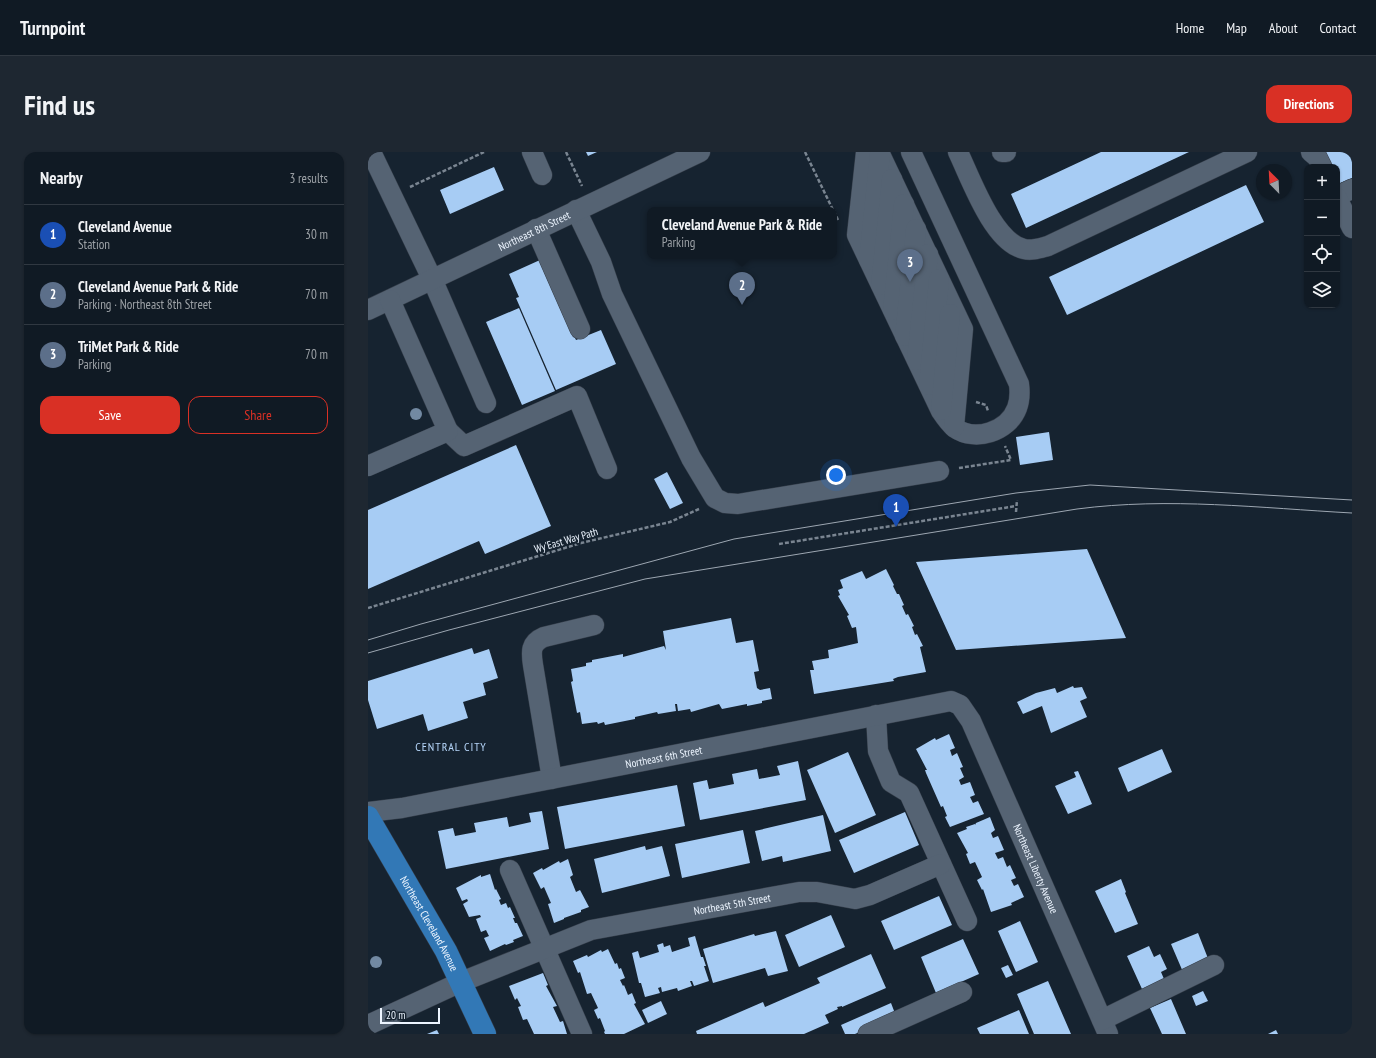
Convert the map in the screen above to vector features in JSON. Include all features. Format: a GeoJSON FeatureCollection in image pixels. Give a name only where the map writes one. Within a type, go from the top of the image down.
{"type":"FeatureCollection","features":[{"type":"Feature","properties":{"kind":"main road","name":"Northeast Cleveland Avenue"},"geometry":{"type":"LineString","coordinates":[[368,817],[435,931],[461,982],[484,1034]]}},
{"type":"Feature","properties":{"kind":"street"},"geometry":{"type":"LineString","coordinates":[[371,152],[433,281],[486,403]]}},
{"type":"Feature","properties":{"kind":"street"},"geometry":{"type":"LineString","coordinates":[[532,152],[542,175]]}},
{"type":"Feature","properties":{"kind":"street","name":"Northeast 8th Street"},"geometry":{"type":"LineString","coordinates":[[368,310],[433,281],[536,229],[700,152]]}},
{"type":"Feature","properties":{"kind":"street"},"geometry":{"type":"LineString","coordinates":[[875,153],[869,260],[941,411],[954,427],[973,435],[984,434],[1006,425],[1017,408],[1020,397],[1019,384],[911,152]]}},
{"type":"Feature","properties":{"kind":"street"},"geometry":{"type":"LineString","coordinates":[[958,152],[990,217],[1003,236],[1012,244],[1024,249],[1035,250],[1048,246],[1247,152]]}},
{"type":"Feature","properties":{"kind":"street"},"geometry":{"type":"LineString","coordinates":[[1310,152],[1317,157],[1320,164]]}},
{"type":"Feature","properties":{"kind":"street"},"geometry":{"type":"LineString","coordinates":[[875,153],[892,179],[963,329],[954,427]]}},
{"type":"Feature","properties":{"kind":"street"},"geometry":{"type":"LineString","coordinates":[[881,285],[892,179]]}},
{"type":"Feature","properties":{"kind":"street"},"geometry":{"type":"LineString","coordinates":[[1340,195],[1352,189]]}},
{"type":"Feature","properties":{"kind":"street"},"geometry":{"type":"LineString","coordinates":[[1338,200],[1352,228]]}},
{"type":"Feature","properties":{"kind":"street"},"geometry":{"type":"LineString","coordinates":[[893,310],[904,204]]}},
{"type":"Feature","properties":{"kind":"street"},"geometry":{"type":"LineString","coordinates":[[576,210],[601,262],[616,301],[691,458],[715,498],[725,503],[738,504],[939,471]]}},
{"type":"Feature","properties":{"kind":"street"},"geometry":{"type":"LineString","coordinates":[[536,229],[580,329]]}},
{"type":"Feature","properties":{"kind":"street"},"geometry":{"type":"LineString","coordinates":[[905,336],[916,229]]}},
{"type":"Feature","properties":{"kind":"street"},"geometry":{"type":"LineString","coordinates":[[917,361],[928,254]]}},
{"type":"Feature","properties":{"kind":"street"},"geometry":{"type":"LineString","coordinates":[[929,386],[939,279]]}},
{"type":"Feature","properties":{"kind":"street"},"geometry":{"type":"LineString","coordinates":[[390,300],[448,430],[464,446],[577,396],[607,469]]}},
{"type":"Feature","properties":{"kind":"street"},"geometry":{"type":"LineString","coordinates":[[941,411],[951,304]]}},
{"type":"Feature","properties":{"kind":"street"},"geometry":{"type":"LineString","coordinates":[[368,466],[448,430]]}},
{"type":"Feature","properties":{"kind":"street"},"geometry":{"type":"LineString","coordinates":[[552,778],[532,648],[537,641],[544,637],[594,625]]}},
{"type":"Feature","properties":{"kind":"street","name":"Northeast 6th Street"},"geometry":{"type":"LineString","coordinates":[[368,812],[402,808],[947,702],[960,704]]}},
{"type":"Feature","properties":{"kind":"street","name":"Northeast Liberty Avenue"},"geometry":{"type":"LineString","coordinates":[[960,704],[971,721],[1105,1027]]}},
{"type":"Feature","properties":{"kind":"street"},"geometry":{"type":"LineString","coordinates":[[876,715],[878,751],[883,764],[891,782],[909,793],[967,922]]}},
{"type":"Feature","properties":{"kind":"street","name":"Northeast 5th Street"},"geometry":{"type":"LineString","coordinates":[[368,1025],[461,982],[544,948],[608,925],[799,892],[817,892],[855,899],[870,895],[941,864]]}},
{"type":"Feature","properties":{"kind":"street"},"geometry":{"type":"LineString","coordinates":[[510,870],[582,1034]]}},
{"type":"Feature","properties":{"kind":"street"},"geometry":{"type":"LineString","coordinates":[[1105,1027],[1214,966]]}},
{"type":"Feature","properties":{"kind":"street"},"geometry":{"type":"LineString","coordinates":[[868,1034],[962,992]]}},
{"type":"Feature","properties":{"kind":"path"},"geometry":{"type":"LineString","coordinates":[[392,196],[484,152]]}},
{"type":"Feature","properties":{"kind":"path"},"geometry":{"type":"LineString","coordinates":[[566,152],[582,186]]}},
{"type":"Feature","properties":{"kind":"path"},"geometry":{"type":"LineString","coordinates":[[806,152],[832,207]]}},
{"type":"Feature","properties":{"kind":"path"},"geometry":{"type":"LineString","coordinates":[[939,471],[1011,460]]}},
{"type":"Feature","properties":{"kind":"path"},"geometry":{"type":"LineString","coordinates":[[1016,512],[1017,500]]}},
{"type":"Feature","properties":{"kind":"path","name":"Wy'East Way Path"},"geometry":{"type":"LineString","coordinates":[[368,608],[581,543],[670,522],[704,506]]}},
{"type":"Feature","properties":{"kind":"path"},"geometry":{"type":"LineString","coordinates":[[778,544],[1016,506]]}},
{"type":"Feature","properties":{"kind":"building"},"geometry":{"type":"Polygon","coordinates":[[[586,152],[597,152],[588,156],[586,152]]]}},
{"type":"Feature","properties":{"kind":"building"},"geometry":{"type":"Polygon","coordinates":[[[1101,152],[1189,152],[1026,228],[1011,194],[1101,152]]]}},
{"type":"Feature","properties":{"kind":"building"},"geometry":{"type":"Polygon","coordinates":[[[1323,152],[1352,152],[1352,178],[1340,183],[1340,164],[1329,164],[1323,152]]]}},
{"type":"Feature","properties":{"kind":"building"},"geometry":{"type":"Polygon","coordinates":[[[494,167],[504,190],[450,214],[440,190],[494,167]]]}},
{"type":"Feature","properties":{"kind":"building"},"geometry":{"type":"Polygon","coordinates":[[[1246,185],[1264,222],[1067,315],[1049,277],[1246,185]]]}},
{"type":"Feature","properties":{"kind":"building"},"geometry":{"type":"Polygon","coordinates":[[[540,260],[576,340],[601,330],[616,364],[556,390],[516,298],[519,297],[509,274],[540,260]]]}},
{"type":"Feature","properties":{"kind":"building"},"geometry":{"type":"Polygon","coordinates":[[[519,308],[555,391],[522,405],[486,322],[519,308]]]}},
{"type":"Feature","properties":{"kind":"building"},"geometry":{"type":"Polygon","coordinates":[[[1049,432],[1053,460],[1020,465],[1016,437],[1049,432]]]}},
{"type":"Feature","properties":{"kind":"building"},"geometry":{"type":"Polygon","coordinates":[[[516,445],[551,526],[485,554],[479,541],[368,589],[368,510],[516,445]]]}},
{"type":"Feature","properties":{"kind":"building"},"geometry":{"type":"Polygon","coordinates":[[[667,472],[683,503],[670,509],[654,479],[667,472]]]}},
{"type":"Feature","properties":{"kind":"building"},"geometry":{"type":"Polygon","coordinates":[[[1087,549],[1126,638],[956,650],[916,562],[1087,549]]]}},
{"type":"Feature","properties":{"kind":"building"},"geometry":{"type":"Polygon","coordinates":[[[886,569],[897,594],[899,594],[904,605],[902,606],[906,615],[908,614],[914,626],[912,627],[915,635],[917,634],[923,646],[920,647],[926,672],[898,677],[893,679],[894,681],[814,694],[810,670],[814,670],[812,661],[829,658],[828,650],[858,643],[856,627],[852,628],[847,616],[849,615],[838,596],[840,595],[838,590],[843,588],[840,580],[862,571],[866,579],[886,569]]]}},
{"type":"Feature","properties":{"kind":"building"},"geometry":{"type":"Polygon","coordinates":[[[731,618],[736,643],[753,640],[759,671],[754,672],[757,688],[760,690],[770,688],[772,699],[747,706],[747,704],[722,709],[719,704],[691,712],[690,709],[678,711],[677,704],[675,704],[676,711],[658,714],[657,712],[635,717],[635,719],[605,725],[604,722],[598,724],[597,722],[582,724],[580,712],[577,713],[571,682],[573,681],[571,669],[586,666],[586,663],[592,662],[592,660],[623,654],[623,657],[664,646],[666,650],[663,631],[731,618]]]}},
{"type":"Feature","properties":{"kind":"building"},"geometry":{"type":"Polygon","coordinates":[[[472,648],[474,654],[489,649],[498,678],[483,683],[486,695],[463,702],[468,718],[428,731],[423,714],[377,729],[368,700],[368,681],[472,648]]]}},
{"type":"Feature","properties":{"kind":"building"},"geometry":{"type":"Polygon","coordinates":[[[1073,686],[1074,688],[1082,687],[1087,698],[1080,701],[1087,717],[1051,733],[1042,706],[1023,714],[1017,702],[1036,693],[1055,688],[1057,693],[1073,686]]]}},
{"type":"Feature","properties":{"kind":"building"},"geometry":{"type":"Polygon","coordinates":[[[949,734],[955,748],[950,750],[952,756],[957,753],[963,767],[960,768],[964,777],[959,780],[961,785],[970,782],[975,795],[970,797],[973,803],[978,801],[984,814],[950,827],[945,817],[947,816],[943,806],[941,807],[925,770],[927,770],[916,749],[935,738],[936,740],[949,734]]]}},
{"type":"Feature","properties":{"kind":"building"},"geometry":{"type":"Polygon","coordinates":[[[1162,749],[1172,772],[1128,792],[1118,768],[1162,749]]]}},
{"type":"Feature","properties":{"kind":"building"},"geometry":{"type":"Polygon","coordinates":[[[848,752],[876,815],[835,833],[807,770],[848,752]]]}},
{"type":"Feature","properties":{"kind":"building"},"geometry":{"type":"Polygon","coordinates":[[[798,761],[806,800],[700,820],[693,783],[707,780],[709,789],[734,784],[732,774],[757,769],[759,779],[780,775],[777,766],[798,761]]]}},
{"type":"Feature","properties":{"kind":"building"},"geometry":{"type":"Polygon","coordinates":[[[1078,771],[1092,804],[1068,814],[1055,786],[1076,777],[1074,772],[1078,771]]]}},
{"type":"Feature","properties":{"kind":"building"},"geometry":{"type":"Polygon","coordinates":[[[677,785],[685,826],[565,849],[557,807],[677,785]]]}},
{"type":"Feature","properties":{"kind":"building"},"geometry":{"type":"Polygon","coordinates":[[[542,811],[549,849],[446,869],[438,831],[453,828],[455,836],[476,832],[474,823],[507,817],[509,827],[531,822],[529,813],[542,811]]]}},
{"type":"Feature","properties":{"kind":"building"},"geometry":{"type":"Polygon","coordinates":[[[905,812],[919,845],[854,873],[839,840],[905,812]]]}},
{"type":"Feature","properties":{"kind":"building"},"geometry":{"type":"Polygon","coordinates":[[[823,815],[831,851],[783,862],[782,856],[762,861],[755,831],[823,815]]]}},
{"type":"Feature","properties":{"kind":"building"},"geometry":{"type":"Polygon","coordinates":[[[990,817],[995,830],[991,833],[993,838],[998,836],[1004,850],[995,853],[998,859],[1003,857],[1007,867],[1010,865],[1016,878],[1011,880],[1014,886],[1018,884],[1024,897],[1011,903],[1012,905],[991,912],[983,889],[982,890],[977,880],[982,877],[975,862],[970,864],[966,854],[968,853],[957,833],[967,829],[966,827],[975,825],[976,823],[990,817]]]}},
{"type":"Feature","properties":{"kind":"building"},"geometry":{"type":"Polygon","coordinates":[[[743,830],[750,863],[682,878],[675,844],[743,830]]]}},
{"type":"Feature","properties":{"kind":"building"},"geometry":{"type":"Polygon","coordinates":[[[645,846],[646,850],[662,846],[670,876],[602,893],[594,859],[645,846]]]}},
{"type":"Feature","properties":{"kind":"building"},"geometry":{"type":"Polygon","coordinates":[[[568,859],[573,875],[570,877],[576,892],[580,890],[589,907],[581,910],[581,912],[554,923],[548,904],[551,903],[544,887],[541,889],[533,873],[542,868],[543,870],[559,861],[560,863],[568,859]]]}},
{"type":"Feature","properties":{"kind":"building"},"geometry":{"type":"Polygon","coordinates":[[[490,874],[495,890],[496,889],[501,899],[499,900],[501,905],[506,903],[508,908],[510,907],[515,918],[513,918],[515,923],[517,923],[523,936],[513,940],[514,942],[505,944],[490,951],[484,938],[489,936],[486,930],[481,932],[476,919],[481,917],[480,915],[469,917],[463,904],[468,901],[467,899],[462,901],[456,888],[481,875],[481,877],[490,874]]]}},
{"type":"Feature","properties":{"kind":"building"},"geometry":{"type":"Polygon","coordinates":[[[1121,879],[1126,892],[1125,893],[1138,924],[1115,933],[1095,891],[1121,879]]]}},
{"type":"Feature","properties":{"kind":"building"},"geometry":{"type":"Polygon","coordinates":[[[939,896],[952,925],[894,950],[881,921],[939,896]]]}},
{"type":"Feature","properties":{"kind":"building"},"geometry":{"type":"Polygon","coordinates":[[[831,915],[845,947],[799,967],[785,935],[831,915]]]}},
{"type":"Feature","properties":{"kind":"building"},"geometry":{"type":"Polygon","coordinates":[[[1020,921],[1038,962],[1016,972],[998,931],[1020,921]]]}},
{"type":"Feature","properties":{"kind":"building"},"geometry":{"type":"Polygon","coordinates":[[[776,931],[788,971],[768,976],[765,968],[713,983],[703,949],[754,934],[755,936],[776,931]]]}},
{"type":"Feature","properties":{"kind":"building"},"geometry":{"type":"Polygon","coordinates":[[[1198,933],[1209,961],[1183,972],[1171,944],[1198,933]]]}},
{"type":"Feature","properties":{"kind":"building"},"geometry":{"type":"Polygon","coordinates":[[[695,936],[701,957],[703,957],[706,966],[704,966],[709,981],[694,986],[692,981],[690,981],[692,986],[678,991],[677,988],[662,992],[661,987],[658,988],[660,993],[645,997],[641,983],[639,983],[632,953],[638,951],[640,958],[659,952],[657,945],[663,943],[664,947],[670,945],[672,952],[690,946],[688,938],[695,936]]]}},
{"type":"Feature","properties":{"kind":"building"},"geometry":{"type":"Polygon","coordinates":[[[963,939],[979,974],[936,993],[921,957],[963,939]]]}},
{"type":"Feature","properties":{"kind":"building"},"geometry":{"type":"Polygon","coordinates":[[[1149,946],[1154,957],[1160,954],[1167,969],[1161,972],[1164,979],[1142,989],[1127,956],[1149,946]]]}},
{"type":"Feature","properties":{"kind":"building"},"geometry":{"type":"Polygon","coordinates":[[[608,949],[615,964],[617,963],[619,969],[621,968],[625,978],[620,980],[628,995],[632,993],[636,1003],[634,1004],[645,1024],[624,1034],[605,1034],[600,1018],[598,1019],[594,1010],[598,1008],[591,993],[587,994],[580,972],[578,973],[573,961],[587,955],[588,957],[601,950],[602,952],[608,949]]]}},
{"type":"Feature","properties":{"kind":"building"},"geometry":{"type":"Polygon","coordinates":[[[871,954],[886,988],[842,1007],[837,1007],[838,1009],[825,1015],[829,1023],[804,1034],[697,1034],[696,1031],[763,1002],[765,1007],[820,983],[817,978],[871,954]]]}},
{"type":"Feature","properties":{"kind":"building"},"geometry":{"type":"Polygon","coordinates":[[[1008,965],[1013,975],[1006,978],[1001,968],[1008,965]]]}},
{"type":"Feature","properties":{"kind":"building"},"geometry":{"type":"Polygon","coordinates":[[[543,973],[548,985],[546,986],[557,1006],[553,1007],[560,1022],[563,1021],[567,1034],[534,1034],[527,1019],[523,1020],[518,1007],[521,1006],[517,998],[515,1000],[509,986],[543,973]]]}},
{"type":"Feature","properties":{"kind":"building"},"geometry":{"type":"Polygon","coordinates":[[[1048,981],[1071,1034],[1034,1034],[1017,994],[1048,981]]]}},
{"type":"Feature","properties":{"kind":"building"},"geometry":{"type":"Polygon","coordinates":[[[1203,991],[1208,1001],[1196,1006],[1192,996],[1203,991]]]}},
{"type":"Feature","properties":{"kind":"building"},"geometry":{"type":"Polygon","coordinates":[[[1171,999],[1186,1034],[1162,1034],[1150,1008],[1171,999]]]}},
{"type":"Feature","properties":{"kind":"building"},"geometry":{"type":"Polygon","coordinates":[[[661,1001],[667,1014],[648,1023],[642,1010],[661,1001]]]}},
{"type":"Feature","properties":{"kind":"building"},"geometry":{"type":"Polygon","coordinates":[[[891,1003],[896,1016],[855,1034],[845,1034],[841,1025],[891,1003]]]}},
{"type":"Feature","properties":{"kind":"building"},"geometry":{"type":"Polygon","coordinates":[[[1019,1010],[1029,1034],[980,1034],[977,1028],[1019,1010]]]}},
{"type":"Feature","properties":{"kind":"building"},"geometry":{"type":"Polygon","coordinates":[[[437,1030],[439,1034],[427,1034],[437,1030]]]}},
{"type":"Feature","properties":{"kind":"building"},"geometry":{"type":"Polygon","coordinates":[[[1276,1030],[1278,1034],[1268,1034],[1276,1030]]]}},
{"type":"Feature","properties":{"kind":"tram line"},"geometry":{"type":"LineString","coordinates":[[368,640],[421,624],[734,539],[1016,493],[1090,485],[1352,500]]}},
{"type":"Feature","properties":{"kind":"tram line"},"geometry":{"type":"LineString","coordinates":[[368,653],[449,630],[645,579],[1077,509],[1146,504],[1180,504],[1249,506],[1352,513]]}},
{"type":"Feature","properties":{"kind":"place","name":"TriMet Park & Ride"},"geometry":{"type":"Point","coordinates":[910,282]}},
{"type":"Feature","properties":{"kind":"place","name":"Cleveland Avenue Park & Ride"},"geometry":{"type":"Point","coordinates":[742,305]}},
{"type":"Feature","properties":{"kind":"place","name":"Cleveland Avenue"},"geometry":{"type":"Point","coordinates":[896,527]}},
{"type":"Feature","properties":{"kind":"district","name":"CENTRAL CITY"},"geometry":{"type":"Point","coordinates":[451,747]}}]}
